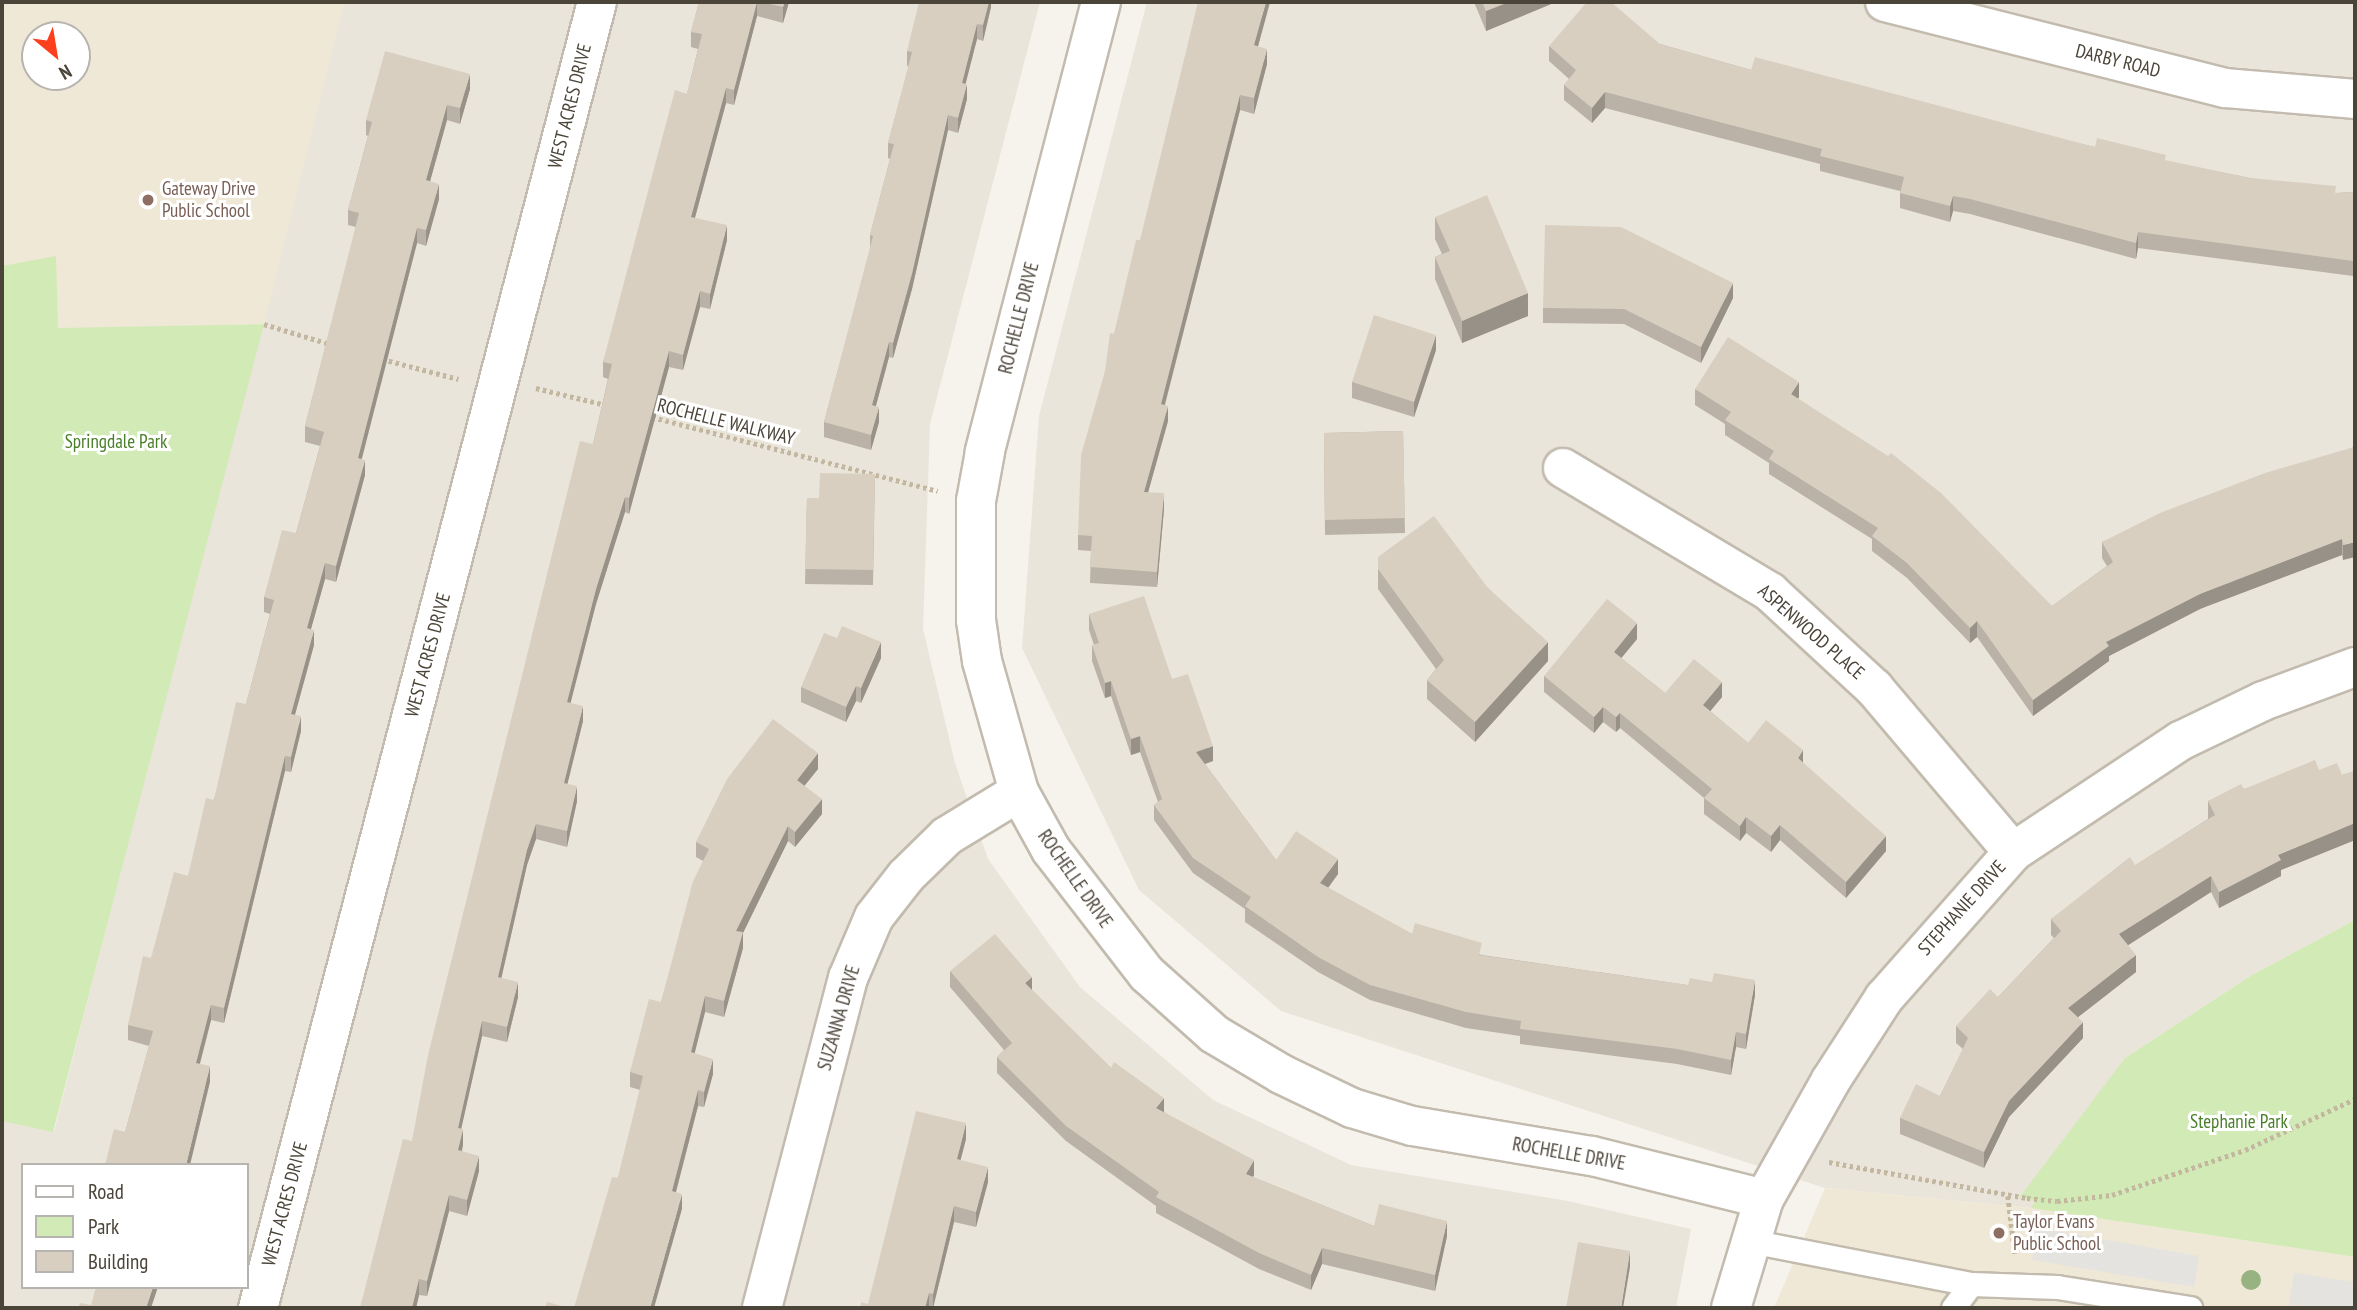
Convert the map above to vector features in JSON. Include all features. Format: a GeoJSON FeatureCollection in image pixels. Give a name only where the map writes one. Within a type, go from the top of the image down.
{"type":"FeatureCollection","features":[{"type":"Feature","properties":{"kind":"street","name":"WEST ACRES DRIVE"},"geometry":{"type":"LineString","coordinates":[[258,1308],[597,2]]}},
{"type":"Feature","properties":{"kind":"street","name":"ROCHELLE DRIVE"},"geometry":{"type":"LineString","coordinates":[[1101,2],[985,452],[976,501],[976,620],[996,723],[1019,792],[1051,850],[1147,974],[1214,1034],[1281,1074],[1352,1108],[1412,1126],[1592,1156],[1764,1199]]}},
{"type":"Feature","properties":{"kind":"street","name":"DARBY ROAD"},"geometry":{"type":"LineString","coordinates":[[1885,2],[2225,88],[2355,99]]}},
{"type":"Feature","properties":{"kind":"street","name":"ASPENWOOD PLACE"},"geometry":{"type":"LineString","coordinates":[[1563,468],[1770,592],[1874,688],[2014,852]]}},
{"type":"Feature","properties":{"kind":"street","name":"STEPHANIE DRIVE"},"geometry":{"type":"LineString","coordinates":[[1731,1308],[1764,1199],[1884,998],[2014,852],[2180,741],[2263,701],[2355,667]]}},
{"type":"Feature","properties":{"kind":"street","name":"SUZANNA DRIVE"},"geometry":{"type":"LineString","coordinates":[[762,1308],[848,978],[874,917],[906,876],[947,836],[1019,792]]}},
{"type":"Feature","properties":{"kind":"lane"},"geometry":{"type":"LineString","coordinates":[[1750,1241],[1971,1284],[2057,1287],[2190,1308]]}},
{"type":"Feature","properties":{"kind":"lane"},"geometry":{"type":"LineString","coordinates":[[1953,1308],[1971,1284]]}},
{"type":"Feature","properties":{"kind":"path"},"geometry":{"type":"LineString","coordinates":[[264,324],[344,348]]}},
{"type":"Feature","properties":{"kind":"path"},"geometry":{"type":"LineString","coordinates":[[370,355],[449,379],[499,380],[608,406]]}},
{"type":"Feature","properties":{"kind":"path","name":"ROCHELLE WALKWAY"},"geometry":{"type":"LineString","coordinates":[[648,416],[976,501]]}},
{"type":"Feature","properties":{"kind":"path"},"geometry":{"type":"LineString","coordinates":[[1793,1149],[1843,1168],[2008,1196],[2057,1201],[2112,1195],[2245,1150],[2355,1099]]}},
{"type":"Feature","properties":{"kind":"path"},"geometry":{"type":"LineString","coordinates":[[2008,1196],[2019,1286]]}},
{"type":"Feature","properties":{"kind":"shaded area","name":"Gateway Drive Public School"},"geometry":{"type":"Polygon","coordinates":[[[2,2],[344,2],[264,324],[2,330],[2,2]]]}},
{"type":"Feature","properties":{"kind":"shaded area"},"geometry":{"type":"Polygon","coordinates":[[[344,2],[1040,2],[930,424],[923,629],[955,763],[988,859],[1080,987],[1213,1100],[1351,1165],[1568,1201],[1691,1229],[1676,1308],[2,1308],[2,1121],[54,1131],[344,2]]]}},
{"type":"Feature","properties":{"kind":"shaded area"},"geometry":{"type":"Polygon","coordinates":[[[1147,2],[2355,2],[2355,920],[2252,975],[2125,1058],[2031,1208],[1825,1188],[1281,1011],[1139,890],[1022,648],[1039,416],[1147,2]]]}},
{"type":"Feature","properties":{"kind":"shaded area","name":"Taylor Evans Public School"},"geometry":{"type":"Polygon","coordinates":[[[1825,1188],[2031,1208],[2355,1257],[2355,1308],[1774,1308],[1825,1188]]]}},
{"type":"Feature","properties":{"kind":"shaded area"},"geometry":{"type":"Polygon","coordinates":[[[2037,1228],[2199,1256],[2194,1287],[2032,1260],[2037,1228]]]}},
{"type":"Feature","properties":{"kind":"shaded area"},"geometry":{"type":"Polygon","coordinates":[[[2294,1273],[2355,1282],[2355,1308],[2289,1305],[2294,1273]]]}},
{"type":"Feature","properties":{"kind":"green space","name":"Springdale Park"},"geometry":{"type":"Polygon","coordinates":[[[56,256],[58,328],[264,324],[53,1132],[2,1121],[2,266],[56,256]]]}},
{"type":"Feature","properties":{"kind":"green space","name":"Stephanie Park"},"geometry":{"type":"Polygon","coordinates":[[[2355,920],[2355,1257],[2031,1208],[2035,1201],[2019,1198],[2125,1058],[2252,975],[2355,920]]]}},
{"type":"Feature","properties":{"kind":"building"},"geometry":{"type":"Polygon","coordinates":[[[699,2],[757,2],[734,90],[726,88],[691,217],[727,225],[710,294],[700,291],[683,355],[669,351],[629,498],[625,497],[596,589],[567,702],[583,706],[564,783],[577,786],[567,831],[536,824],[527,850],[498,977],[518,982],[507,1027],[482,1021],[458,1128],[463,1129],[458,1150],[479,1156],[467,1200],[449,1195],[427,1281],[419,1279],[412,1308],[360,1308],[403,1139],[412,1141],[428,1055],[580,441],[593,444],[612,364],[603,362],[675,90],[687,94],[702,34],[691,32],[699,2]]]}},
{"type":"Feature","properties":{"kind":"building"},"geometry":{"type":"Polygon","coordinates":[[[761,2],[785,2],[783,7],[761,2]]]}},
{"type":"Feature","properties":{"kind":"building"},"geometry":{"type":"Polygon","coordinates":[[[919,2],[989,2],[983,25],[977,24],[962,83],[967,84],[958,118],[948,115],[912,274],[893,343],[889,342],[872,405],[879,407],[871,435],[824,422],[894,144],[888,143],[912,52],[907,51],[919,2]]]}},
{"type":"Feature","properties":{"kind":"building"},"geometry":{"type":"Polygon","coordinates":[[[1198,2],[1266,2],[1254,45],[1267,49],[1254,98],[1240,95],[1161,404],[1168,406],[1144,492],[1164,493],[1157,572],[1090,567],[1092,536],[1078,535],[1081,455],[1105,371],[1110,333],[1114,334],[1136,240],[1140,240],[1198,2]]]}},
{"type":"Feature","properties":{"kind":"building"},"geometry":{"type":"Polygon","coordinates":[[[1482,2],[1509,2],[1486,11],[1482,2]]]}},
{"type":"Feature","properties":{"kind":"building"},"geometry":{"type":"Polygon","coordinates":[[[1587,2],[1611,2],[1660,44],[1751,70],[1755,57],[2095,147],[2097,138],[2166,155],[2165,160],[2250,178],[2336,186],[2335,193],[2355,192],[2355,275],[2353,261],[2138,232],[2136,243],[1970,199],[1953,196],[1950,206],[1900,193],[1904,177],[1820,156],[1822,149],[1605,92],[1592,108],[1564,85],[1576,70],[1549,46],[1587,2]]]}},
{"type":"Feature","properties":{"kind":"building"},"geometry":{"type":"Polygon","coordinates":[[[385,51],[470,74],[460,108],[447,105],[426,180],[439,184],[426,230],[417,228],[358,458],[365,460],[336,566],[325,563],[307,628],[314,630],[291,714],[301,716],[291,757],[285,756],[224,1008],[211,1005],[196,1063],[210,1066],[186,1163],[106,1163],[114,1129],[125,1132],[153,1031],[128,1025],[143,956],[151,958],[174,872],[188,876],[206,798],[214,800],[236,702],[246,704],[274,600],[264,597],[282,530],[296,533],[324,432],[305,426],[359,213],[348,210],[372,122],[366,120],[385,51]]]}},
{"type":"Feature","properties":{"kind":"building"},"geometry":{"type":"Polygon","coordinates":[[[1487,195],[1528,293],[1462,321],[1435,257],[1450,251],[1435,217],[1487,195]]]}},
{"type":"Feature","properties":{"kind":"building"},"geometry":{"type":"Polygon","coordinates":[[[1545,225],[1621,227],[1733,283],[1701,347],[1624,309],[1543,308],[1545,225]]]}},
{"type":"Feature","properties":{"kind":"building"},"geometry":{"type":"Polygon","coordinates":[[[1374,315],[1436,335],[1414,402],[1352,382],[1374,315]]]}},
{"type":"Feature","properties":{"kind":"building"},"geometry":{"type":"Polygon","coordinates":[[[1728,337],[1799,382],[1791,394],[1888,456],[1891,453],[1941,493],[2052,606],[2113,562],[2102,542],[2160,513],[2265,473],[2354,447],[2355,542],[2343,545],[2342,539],[2200,594],[2106,642],[2109,646],[2033,700],[1977,621],[1970,628],[1907,563],[1872,536],[1878,528],[1769,459],[1774,451],[1725,420],[1731,412],[1695,389],[1728,337]]]}},
{"type":"Feature","properties":{"kind":"building"},"geometry":{"type":"Polygon","coordinates":[[[1403,431],[1405,518],[1325,520],[1324,433],[1403,431]]]}},
{"type":"Feature","properties":{"kind":"building"},"geometry":{"type":"Polygon","coordinates":[[[820,473],[875,474],[873,570],[805,569],[807,498],[819,498],[820,473]]]}},
{"type":"Feature","properties":{"kind":"building"},"geometry":{"type":"Polygon","coordinates":[[[1434,516],[1488,588],[1548,642],[1475,722],[1427,680],[1444,660],[1378,569],[1378,557],[1434,516]]]}},
{"type":"Feature","properties":{"kind":"building"},"geometry":{"type":"Polygon","coordinates":[[[1144,596],[1172,679],[1188,674],[1213,746],[1196,752],[1276,860],[1296,831],[1338,859],[1320,883],[1412,934],[1415,923],[1482,943],[1479,955],[1688,985],[1690,978],[1712,982],[1714,973],[1755,980],[1746,1034],[1736,1032],[1731,1060],[1677,1049],[1520,1029],[1521,1021],[1466,1012],[1370,985],[1318,957],[1245,906],[1251,897],[1193,858],[1154,805],[1162,799],[1140,736],[1131,739],[1111,681],[1105,683],[1092,645],[1099,643],[1089,614],[1144,596]]]}},
{"type":"Feature","properties":{"kind":"building"},"geometry":{"type":"Polygon","coordinates":[[[1607,599],[1637,623],[1614,652],[1665,693],[1694,659],[1722,682],[1703,705],[1748,743],[1766,720],[1803,750],[1798,758],[1886,836],[1846,882],[1780,825],[1771,836],[1746,817],[1740,826],[1704,798],[1712,789],[1620,713],[1616,717],[1603,707],[1594,717],[1544,676],[1607,599]]]}},
{"type":"Feature","properties":{"kind":"building"},"geometry":{"type":"Polygon","coordinates":[[[842,626],[881,642],[861,688],[856,686],[846,707],[801,687],[824,633],[837,638],[842,626]]]}},
{"type":"Feature","properties":{"kind":"building"},"geometry":{"type":"Polygon","coordinates":[[[773,719],[818,753],[797,780],[822,799],[795,832],[788,826],[736,931],[743,932],[724,1001],[705,996],[691,1052],[713,1059],[704,1092],[698,1090],[672,1191],[682,1194],[650,1308],[574,1308],[612,1177],[618,1178],[643,1076],[630,1072],[649,999],[661,1002],[693,881],[709,849],[696,842],[727,779],[773,719]]]}},
{"type":"Feature","properties":{"kind":"building"},"geometry":{"type":"Polygon","coordinates":[[[2315,760],[2319,770],[2337,763],[2342,775],[2355,771],[2355,823],[2278,855],[2281,860],[2219,892],[2211,876],[2119,934],[2136,955],[2068,1008],[2083,1022],[2009,1101],[1984,1152],[1900,1118],[1916,1084],[1940,1096],[1968,1038],[1956,1026],[1990,989],[1998,997],[2061,931],[2051,919],[2130,857],[2135,865],[2215,815],[2208,801],[2241,784],[2244,789],[2315,760]]]}},
{"type":"Feature","properties":{"kind":"building"},"geometry":{"type":"Polygon","coordinates":[[[995,934],[1032,977],[1025,983],[1111,1068],[1114,1062],[1164,1098],[1156,1108],[1254,1160],[1246,1174],[1374,1226],[1379,1204],[1447,1221],[1435,1275],[1322,1248],[1311,1275],[1259,1253],[1156,1197],[1159,1192],[1066,1126],[997,1057],[1012,1043],[950,971],[995,934]]]}},
{"type":"Feature","properties":{"kind":"building"},"geometry":{"type":"Polygon","coordinates":[[[916,1111],[966,1123],[957,1159],[988,1167],[976,1212],[954,1206],[933,1294],[929,1293],[925,1308],[860,1308],[861,1302],[868,1304],[916,1111]]]}},
{"type":"Feature","properties":{"kind":"building"},"geometry":{"type":"Polygon","coordinates":[[[1578,1242],[1630,1251],[1621,1308],[1566,1308],[1578,1242]]]}},
{"type":"Feature","properties":{"kind":"building"},"geometry":{"type":"Polygon","coordinates":[[[95,1289],[152,1289],[146,1308],[78,1308],[80,1303],[91,1305],[95,1289]]]}},
{"type":"Feature","properties":{"kind":"building"},"geometry":{"type":"Polygon","coordinates":[[[547,1302],[570,1308],[545,1308],[547,1302]]]}},
{"type":"Feature","properties":{"kind":"place","name":"Gateway Drive Public School"},"geometry":{"type":"Point","coordinates":[148,200]}},
{"type":"Feature","properties":{"kind":"place","name":"Taylor Evans Public School"},"geometry":{"type":"Point","coordinates":[1999,1233]}}]}
